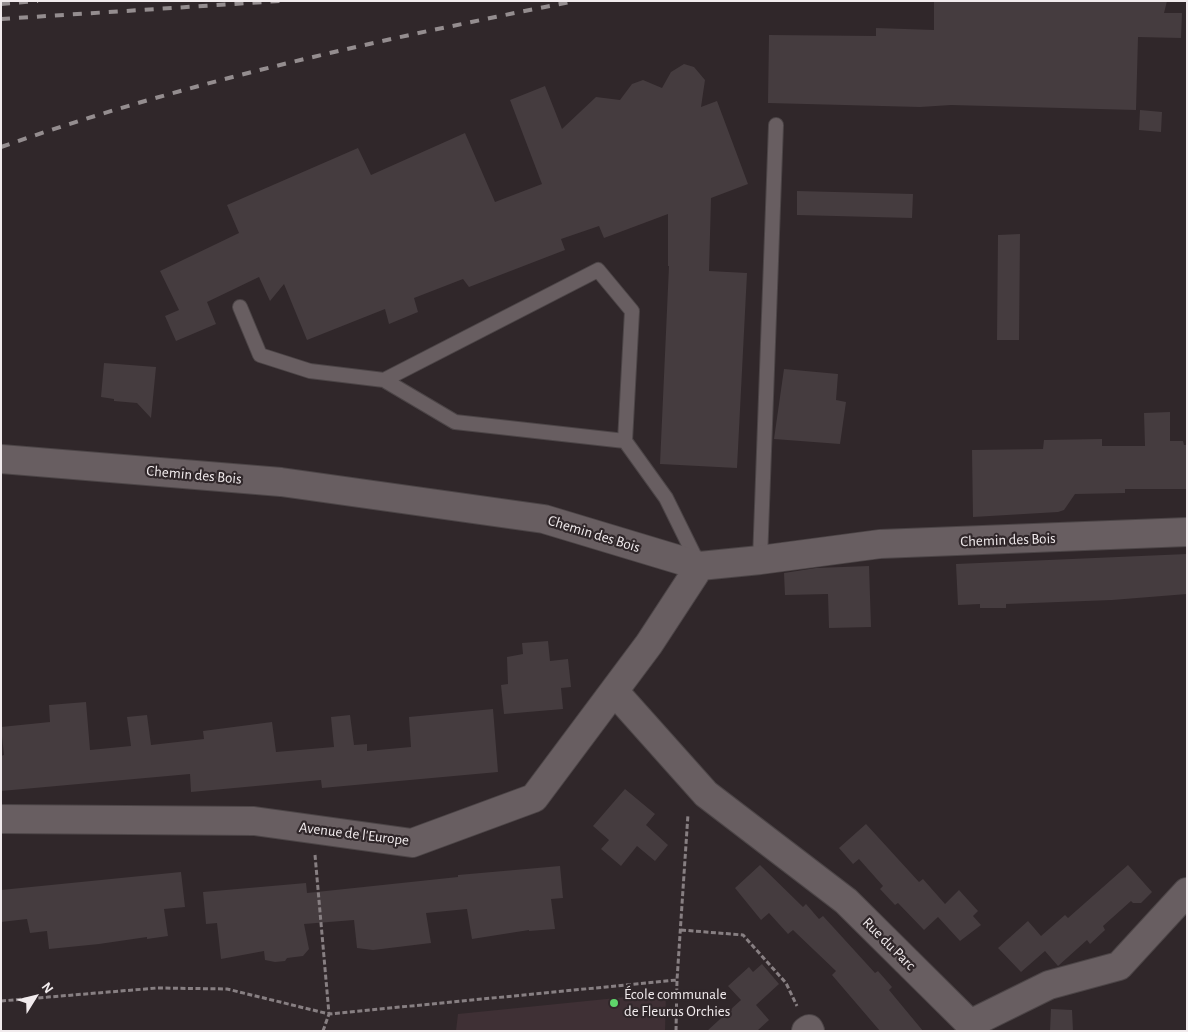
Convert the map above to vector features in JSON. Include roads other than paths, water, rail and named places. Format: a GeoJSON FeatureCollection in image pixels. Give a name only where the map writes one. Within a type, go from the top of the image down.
{"type":"FeatureCollection","features":[{"type":"Feature","properties":{"kind":"street","name":"Chemin des Bois"},"geometry":{"type":"LineString","coordinates":[[1,459],[282,482],[544,519],[700,566],[880,544],[1187,532]]}},
{"type":"Feature","properties":{"kind":"street","name":"Avenue de l'Europe"},"geometry":{"type":"LineString","coordinates":[[1,819],[254,821],[412,842],[534,798],[649,644],[700,566]]}},
{"type":"Feature","properties":{"kind":"street","name":"Rue du Parc"},"geometry":{"type":"LineString","coordinates":[[614,691],[706,794],[846,901],[967,1027],[1049,985],[1119,966],[1187,892]]}},
{"type":"Feature","properties":{"kind":"lane"},"geometry":{"type":"LineString","coordinates":[[760,560],[776,125]]}},
{"type":"Feature","properties":{"kind":"lane"},"geometry":{"type":"LineString","coordinates":[[384,380],[598,270],[632,311],[625,441],[666,498],[700,566]]}},
{"type":"Feature","properties":{"kind":"lane"},"geometry":{"type":"LineString","coordinates":[[240,308],[260,355],[310,371],[384,380],[455,422],[625,441]]}},
{"type":"Feature","properties":{"kind":"railway"},"geometry":{"type":"LineString","coordinates":[[1,4],[38,1]]}},
{"type":"Feature","properties":{"kind":"railway"},"geometry":{"type":"LineString","coordinates":[[1,19],[280,1]]}},
{"type":"Feature","properties":{"kind":"railway"},"geometry":{"type":"LineString","coordinates":[[1,147],[159,97],[266,68],[428,31],[576,1]]}},
{"type":"Feature","properties":{"kind":"place","name":"École communale de Fleurus Orchies"},"geometry":{"type":"Point","coordinates":[614,1003]}}]}
